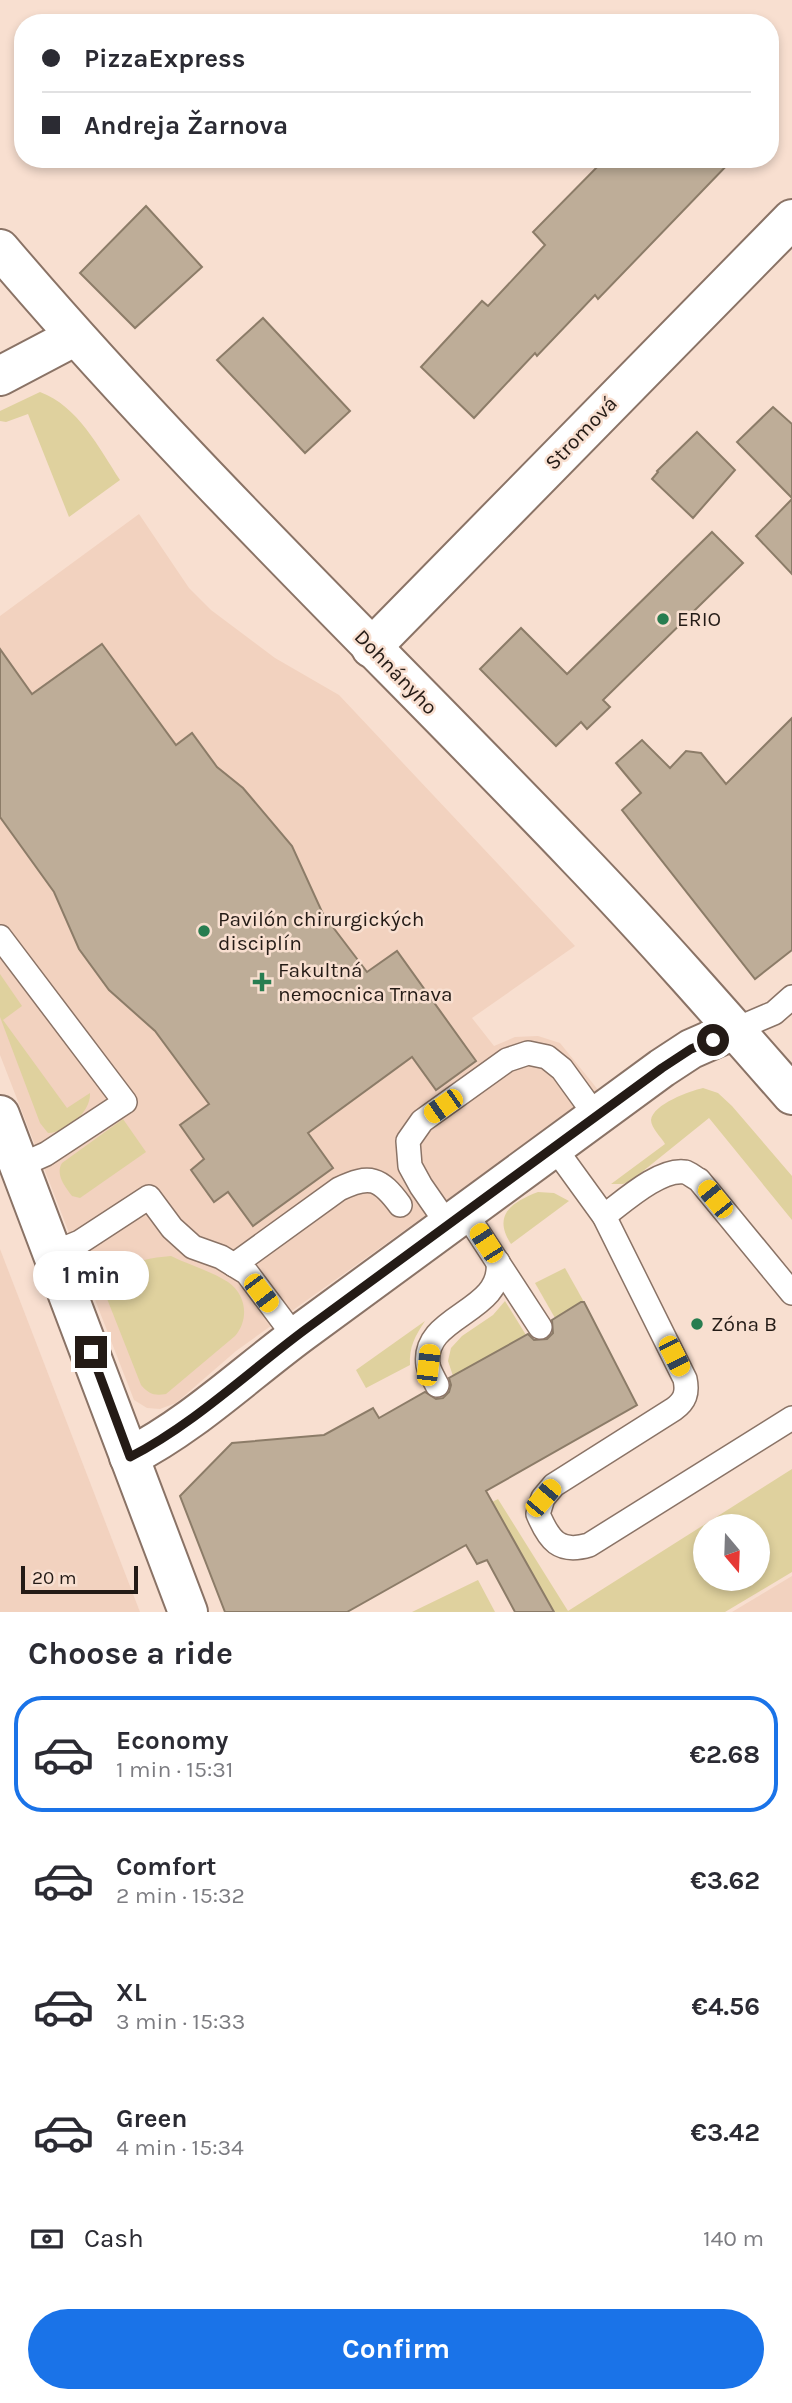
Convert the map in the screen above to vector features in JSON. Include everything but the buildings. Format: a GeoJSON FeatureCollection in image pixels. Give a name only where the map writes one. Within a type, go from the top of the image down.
{"type":"FeatureCollection","features":[{"type":"Feature","properties":{"kind":"street","name":"Stromová"},"geometry":{"type":"LineString","coordinates":[[371,648],[792,219]]}},
{"type":"Feature","properties":{"kind":"street","name":"Dohnányho"},"geometry":{"type":"LineString","coordinates":[[0,249],[74,337],[371,648],[583,863],[792,1095]]}},
{"type":"Feature","properties":{"kind":"street"},"geometry":{"type":"LineString","coordinates":[[0,376],[74,337]]}},
{"type":"Feature","properties":{"kind":"street"},"geometry":{"type":"LineString","coordinates":[[130,1457],[168,1435],[295,1337],[662,1068],[691,1049],[734,1030]]}},
{"type":"Feature","properties":{"kind":"street"},"geometry":{"type":"LineString","coordinates":[[0,1115],[188,1612]]}},
{"type":"Feature","properties":{"kind":"lane"},"geometry":{"type":"LineString","coordinates":[[0,937],[125,1102],[46,1154],[19,1166]]}},
{"type":"Feature","properties":{"kind":"lane"},"geometry":{"type":"LineString","coordinates":[[734,1030],[774,1013],[792,997]]}},
{"type":"Feature","properties":{"kind":"lane"},"geometry":{"type":"LineString","coordinates":[[540,1327],[498,1262],[457,1218],[421,1186],[410,1166],[408,1141],[422,1121],[507,1060],[528,1054],[547,1057],[562,1069],[596,1116]]}},
{"type":"Feature","properties":{"kind":"lane"},"geometry":{"type":"LineString","coordinates":[[554,1147],[604,1216],[685,1379],[687,1390],[683,1403],[554,1485],[543,1498],[538,1514],[546,1534],[559,1545],[574,1550],[590,1545],[792,1418]]}},
{"type":"Feature","properties":{"kind":"lane"},"geometry":{"type":"LineString","coordinates":[[604,1216],[666,1174],[685,1172],[699,1180],[792,1293]]}},
{"type":"Feature","properties":{"kind":"lane"},"geometry":{"type":"LineString","coordinates":[[234,1265],[339,1189],[358,1179],[378,1182],[400,1205]]}},
{"type":"Feature","properties":{"kind":"lane"},"geometry":{"type":"LineString","coordinates":[[53,1253],[80,1242],[149,1197],[172,1228],[193,1247],[221,1257],[247,1273],[295,1337]]}},
{"type":"Feature","properties":{"kind":"lane"},"geometry":{"type":"LineString","coordinates":[[437,1385],[428,1365],[430,1349],[437,1335],[482,1300],[495,1286],[500,1274],[498,1262]]}},
{"type":"Feature","properties":{"kind":"shaded area"},"geometry":{"type":"Polygon","coordinates":[[[40,392],[66,407],[86,429],[120,480],[69,517],[28,414],[6,422],[0,421],[0,411],[40,392]]]}},
{"type":"Feature","properties":{"kind":"shaded area","name":"Fakultná nemocnica Trnava"},"geometry":{"type":"Polygon","coordinates":[[[139,514],[189,588],[211,610],[275,658],[339,695],[575,946],[472,1018],[494,1046],[515,1037],[538,1036],[560,1043],[599,1091],[236,1351],[176,1403],[160,1409],[147,1408],[134,1400],[0,1055],[0,616],[139,514]]]}},
{"type":"Feature","properties":{"kind":"shaded area"},"geometry":{"type":"Polygon","coordinates":[[[0,974],[22,1006],[3,1020],[67,1108],[90,1093],[87,1107],[82,1114],[63,1129],[48,1133],[40,1123],[0,1017],[0,974]]]}},
{"type":"Feature","properties":{"kind":"shaded area"},"geometry":{"type":"Polygon","coordinates":[[[703,1088],[718,1093],[732,1106],[792,1176],[792,1220],[709,1118],[632,1180],[623,1184],[611,1184],[665,1144],[651,1123],[653,1114],[673,1099],[703,1088]]]}},
{"type":"Feature","properties":{"kind":"shaded area"},"geometry":{"type":"Polygon","coordinates":[[[123,1119],[146,1152],[80,1198],[72,1196],[60,1176],[62,1163],[123,1119]]]}},
{"type":"Feature","properties":{"kind":"shaded area"},"geometry":{"type":"Polygon","coordinates":[[[538,1192],[554,1193],[569,1201],[511,1244],[506,1234],[504,1217],[513,1205],[538,1192]]]}},
{"type":"Feature","properties":{"kind":"shaded area"},"geometry":{"type":"Polygon","coordinates":[[[0,1249],[140,1612],[0,1612],[0,1249]]]}},
{"type":"Feature","properties":{"kind":"shaded area"},"geometry":{"type":"Polygon","coordinates":[[[171,1256],[228,1282],[239,1294],[244,1315],[235,1336],[166,1394],[155,1394],[141,1385],[102,1286],[108,1278],[124,1267],[152,1258],[171,1256]]]}},
{"type":"Feature","properties":{"kind":"shaded area"},"geometry":{"type":"Polygon","coordinates":[[[565,1268],[584,1302],[555,1318],[535,1283],[565,1268]]]}},
{"type":"Feature","properties":{"kind":"shaded area"},"geometry":{"type":"Polygon","coordinates":[[[505,1301],[526,1335],[453,1376],[448,1361],[451,1348],[462,1336],[493,1315],[505,1301]]]}},
{"type":"Feature","properties":{"kind":"shaded area"},"geometry":{"type":"Polygon","coordinates":[[[425,1321],[413,1342],[410,1365],[366,1388],[356,1370],[425,1321]]]}},
{"type":"Feature","properties":{"kind":"shaded area"},"geometry":{"type":"Polygon","coordinates":[[[792,1469],[792,1572],[770,1585],[770,1514],[721,1514],[792,1469]]]}},
{"type":"Feature","properties":{"kind":"shaded area"},"geometry":{"type":"Polygon","coordinates":[[[498,1499],[568,1611],[693,1532],[693,1591],[760,1591],[725,1612],[547,1612],[492,1502],[498,1499]]]}},
{"type":"Feature","properties":{"kind":"shaded area"},"geometry":{"type":"Polygon","coordinates":[[[792,1576],[792,1612],[732,1612],[770,1591],[792,1576]]]}},
{"type":"Feature","properties":{"kind":"shaded area"},"geometry":{"type":"Polygon","coordinates":[[[478,1580],[495,1612],[412,1612],[478,1580]]]}},
{"type":"Feature","properties":{"kind":"place","name":"ERIO"},"geometry":{"type":"Point","coordinates":[663,619]}},
{"type":"Feature","properties":{"kind":"place","name":"Pavilón chirurgických disciplín"},"geometry":{"type":"Point","coordinates":[204,931]}},
{"type":"Feature","properties":{"kind":"place","name":"Fakultná nemocnica Trnava"},"geometry":{"type":"Point","coordinates":[262,982]}},
{"type":"Feature","properties":{"kind":"place","name":"Zóna B"},"geometry":{"type":"Point","coordinates":[697,1324]}},
{"type":"Feature","properties":{"kind":"route"},"geometry":{"type":"LineString","coordinates":[[91,1352],[130,1457],[159,1442],[185,1423],[295,1337],[662,1068],[691,1049],[713,1040]]}}]}
